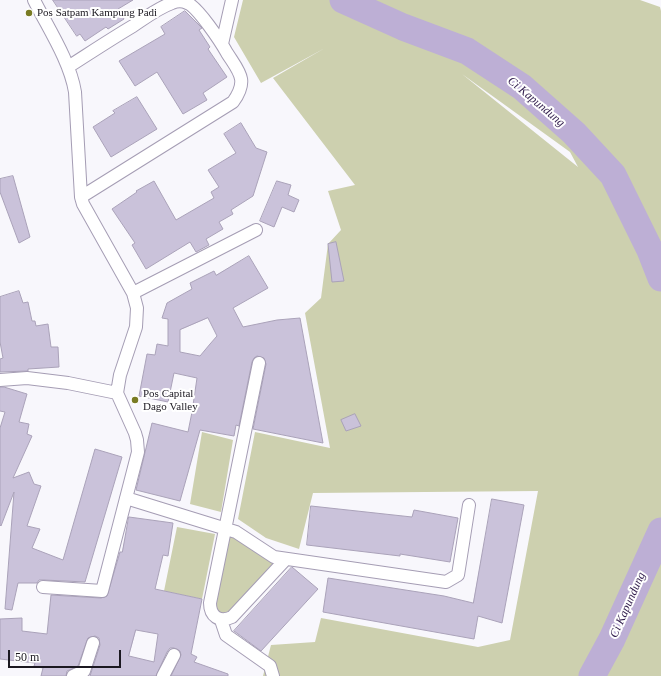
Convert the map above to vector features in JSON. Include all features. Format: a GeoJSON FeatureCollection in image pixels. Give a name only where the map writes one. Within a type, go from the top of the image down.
{"type":"FeatureCollection","features":[{"type":"Feature","properties":{"kind":"street"},"geometry":{"type":"LineString","coordinates":[[34,0],[73,79],[81,197],[85,210],[134,293],[137,308],[136,327],[120,375],[117,394],[136,433],[138,452],[102,591],[43,587]]}},
{"type":"Feature","properties":{"kind":"street"},"geometry":{"type":"LineString","coordinates":[[154,13],[156,0]]}},
{"type":"Feature","properties":{"kind":"street"},"geometry":{"type":"LineString","coordinates":[[222,44],[232,0]]}},
{"type":"Feature","properties":{"kind":"street"},"geometry":{"type":"LineString","coordinates":[[68,67],[154,13],[174,2],[186,1],[195,8],[222,44],[240,74],[242,85],[239,94],[233,102],[81,197]]}},
{"type":"Feature","properties":{"kind":"street"},"geometry":{"type":"LineString","coordinates":[[134,293],[256,230]]}},
{"type":"Feature","properties":{"kind":"street"},"geometry":{"type":"LineString","coordinates":[[259,363],[210,602],[212,614],[221,620],[227,620],[232,617],[286,559]]}},
{"type":"Feature","properties":{"kind":"street"},"geometry":{"type":"LineString","coordinates":[[0,380],[27,378],[40,379],[68,383],[117,394]]}},
{"type":"Feature","properties":{"kind":"street"},"geometry":{"type":"LineString","coordinates":[[126,498],[236,532],[274,558],[446,582],[458,575],[469,505]]}},
{"type":"Feature","properties":{"kind":"street"},"geometry":{"type":"LineString","coordinates":[[221,620],[226,635],[270,666],[273,676]]}},
{"type":"Feature","properties":{"kind":"street"},"geometry":{"type":"LineString","coordinates":[[73,676],[84,671],[93,643]]}},
{"type":"Feature","properties":{"kind":"street"},"geometry":{"type":"LineString","coordinates":[[163,676],[174,655]]}},
{"type":"Feature","properties":{"kind":"green space"},"geometry":{"type":"Polygon","coordinates":[[[243,0],[640,0],[660,7],[661,676],[263,676],[271,645],[315,642],[321,618],[478,647],[510,640],[538,491],[313,493],[299,549],[266,538],[238,519],[255,432],[330,448],[305,313],[321,298],[328,244],[341,230],[328,191],[355,185],[273,78],[325,48],[261,83],[234,37],[243,0]],[[462,74],[578,167],[570,152],[462,74]]]}},
{"type":"Feature","properties":{"kind":"green space"},"geometry":{"type":"Polygon","coordinates":[[[202,432],[233,440],[221,512],[190,504],[202,432]]]}},
{"type":"Feature","properties":{"kind":"green space"},"geometry":{"type":"Polygon","coordinates":[[[177,527],[215,534],[202,599],[164,591],[177,527]]]}},
{"type":"Feature","properties":{"kind":"green space"},"geometry":{"type":"Polygon","coordinates":[[[226,531],[281,561],[230,615],[222,617],[212,603],[226,531]]]}},
{"type":"Feature","properties":{"kind":"building"},"geometry":{"type":"Polygon","coordinates":[[[53,0],[133,0],[118,9],[124,19],[108,29],[106,27],[85,41],[80,34],[77,36],[53,0]]]}},
{"type":"Feature","properties":{"kind":"building"},"geometry":{"type":"Polygon","coordinates":[[[185,11],[202,28],[199,30],[210,47],[208,49],[227,77],[203,93],[207,100],[183,114],[157,72],[135,86],[119,61],[165,34],[161,27],[185,11]]]}},
{"type":"Feature","properties":{"kind":"building"},"geometry":{"type":"Polygon","coordinates":[[[137,97],[157,129],[111,157],[93,127],[115,113],[113,111],[137,97]]]}},
{"type":"Feature","properties":{"kind":"building"},"geometry":{"type":"Polygon","coordinates":[[[241,123],[256,148],[267,152],[253,196],[231,210],[233,214],[219,222],[223,229],[206,239],[209,245],[196,252],[190,242],[146,269],[132,245],[135,243],[112,209],[137,192],[136,191],[154,181],[176,220],[214,198],[211,192],[219,187],[208,170],[236,153],[224,134],[241,123]]]}},
{"type":"Feature","properties":{"kind":"building"},"geometry":{"type":"Polygon","coordinates":[[[13,176],[30,237],[19,243],[0,192],[0,179],[13,176]]]}},
{"type":"Feature","properties":{"kind":"building"},"geometry":{"type":"Polygon","coordinates":[[[277,181],[291,185],[288,195],[299,200],[294,212],[282,207],[274,227],[260,221],[277,181]]]}},
{"type":"Feature","properties":{"kind":"building"},"geometry":{"type":"Polygon","coordinates":[[[336,242],[344,281],[332,282],[328,244],[336,242]]]}},
{"type":"Feature","properties":{"kind":"building"},"geometry":{"type":"Polygon","coordinates":[[[249,256],[268,288],[233,308],[243,327],[277,320],[300,318],[323,443],[253,429],[266,364],[264,358],[257,356],[252,362],[239,426],[236,425],[234,436],[200,430],[180,501],[136,490],[152,423],[188,432],[197,378],[174,373],[168,402],[139,396],[147,354],[155,355],[157,344],[168,346],[168,319],[162,318],[167,303],[192,289],[190,283],[214,271],[216,275],[249,256]],[[208,318],[180,330],[180,352],[200,356],[217,336],[208,318]]]}},
{"type":"Feature","properties":{"kind":"building"},"geometry":{"type":"Polygon","coordinates":[[[19,291],[23,303],[28,302],[32,321],[35,321],[36,326],[48,324],[51,347],[58,347],[59,367],[28,369],[28,371],[0,372],[0,359],[3,358],[0,342],[0,297],[19,291]]]}},
{"type":"Feature","properties":{"kind":"building"},"geometry":{"type":"Polygon","coordinates":[[[0,387],[27,394],[19,422],[29,424],[27,434],[32,436],[13,478],[29,472],[34,484],[41,486],[27,526],[40,529],[32,548],[63,560],[95,449],[122,457],[85,582],[39,580],[37,583],[18,583],[12,610],[5,609],[14,492],[1,526],[0,428],[5,412],[0,411],[0,387]]]}},
{"type":"Feature","properties":{"kind":"building"},"geometry":{"type":"Polygon","coordinates":[[[355,414],[361,426],[346,431],[341,420],[355,414]]]}},
{"type":"Feature","properties":{"kind":"building"},"geometry":{"type":"Polygon","coordinates":[[[492,499],[524,505],[502,623],[478,616],[474,639],[323,612],[328,578],[444,596],[473,603],[492,499]]]}},
{"type":"Feature","properties":{"kind":"building"},"geometry":{"type":"Polygon","coordinates":[[[311,506],[412,517],[414,510],[458,518],[450,562],[400,554],[400,556],[307,545],[311,506]]]}},
{"type":"Feature","properties":{"kind":"building"},"geometry":{"type":"Polygon","coordinates":[[[129,517],[173,523],[168,556],[163,555],[155,589],[202,599],[191,654],[197,657],[194,662],[228,674],[228,676],[171,676],[181,655],[180,651],[170,648],[156,676],[90,676],[100,645],[99,638],[95,636],[88,638],[78,666],[67,671],[66,676],[41,676],[43,668],[34,666],[35,663],[0,659],[0,619],[22,618],[22,631],[47,634],[51,595],[101,598],[107,596],[120,552],[122,552],[129,517]],[[136,630],[129,656],[154,662],[158,634],[136,630]]]}},
{"type":"Feature","properties":{"kind":"building"},"geometry":{"type":"Polygon","coordinates":[[[292,567],[318,589],[261,651],[234,631],[292,567]]]}},
{"type":"Feature","properties":{"kind":"waterway","name":"Ci Kapundung"},"geometry":{"type":"LineString","coordinates":[[343,0],[403,27],[467,51],[522,87],[574,133],[613,175],[650,250],[661,278]]}},
{"type":"Feature","properties":{"kind":"waterway","name":"Ci Kapundung"},"geometry":{"type":"LineString","coordinates":[[592,676],[612,639],[661,531]]}},
{"type":"Feature","properties":{"kind":"place","name":"Pos Satpam Kampung Padi"},"geometry":{"type":"Point","coordinates":[29,13]}},
{"type":"Feature","properties":{"kind":"place","name":"Pos Capital Dago Valley"},"geometry":{"type":"Point","coordinates":[135,400]}}]}
